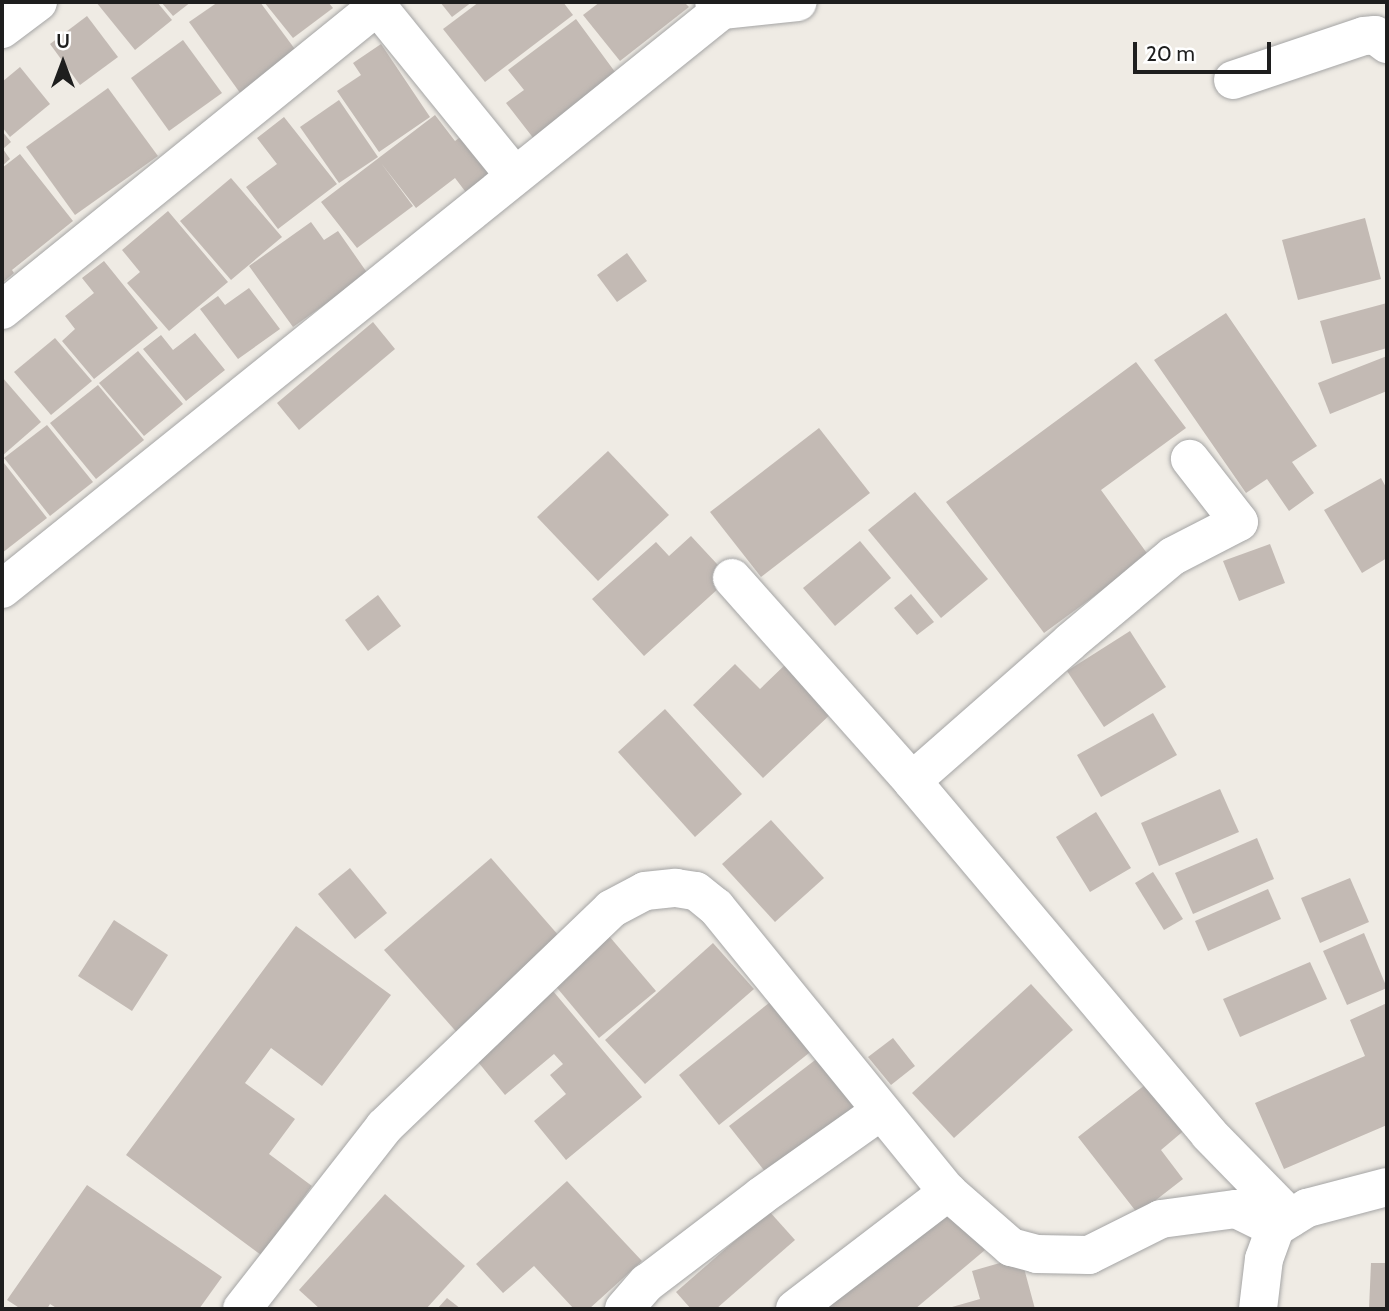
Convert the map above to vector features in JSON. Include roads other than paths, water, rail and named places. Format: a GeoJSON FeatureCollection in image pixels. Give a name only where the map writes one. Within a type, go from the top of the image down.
{"type":"FeatureCollection","features":[{"type":"Feature","properties":{"kind":"street"},"geometry":{"type":"LineString","coordinates":[[2,29],[38,2]]}},
{"type":"Feature","properties":{"kind":"street"},"geometry":{"type":"LineString","coordinates":[[2,589],[514,175],[718,6],[798,2]]}},
{"type":"Feature","properties":{"kind":"street"},"geometry":{"type":"LineString","coordinates":[[2,310],[375,4],[514,175]]}},
{"type":"Feature","properties":{"kind":"street"},"geometry":{"type":"LineString","coordinates":[[1233,80],[1364,36],[1375,35],[1387,44]]}},
{"type":"Feature","properties":{"kind":"street"},"geometry":{"type":"LineString","coordinates":[[912,781],[1070,642],[1173,556],[1238,522],[1190,459]]}},
{"type":"Feature","properties":{"kind":"street"},"geometry":{"type":"LineString","coordinates":[[732,579],[912,781],[1283,1223]]}},
{"type":"Feature","properties":{"kind":"street"},"geometry":{"type":"LineString","coordinates":[[242,1309],[384,1127],[611,909],[645,891],[676,888],[696,891],[716,907],[948,1192],[1012,1247],[1037,1254],[1089,1255],[1161,1219],[1236,1209],[1283,1223]]}},
{"type":"Feature","properties":{"kind":"street"},"geometry":{"type":"LineString","coordinates":[[624,1309],[648,1283],[719,1228],[881,1111]]}},
{"type":"Feature","properties":{"kind":"street"},"geometry":{"type":"LineString","coordinates":[[1258,1309],[1264,1259],[1283,1223],[1307,1208],[1387,1187]]}},
{"type":"Feature","properties":{"kind":"street"},"geometry":{"type":"LineString","coordinates":[[795,1309],[948,1192]]}}]}
